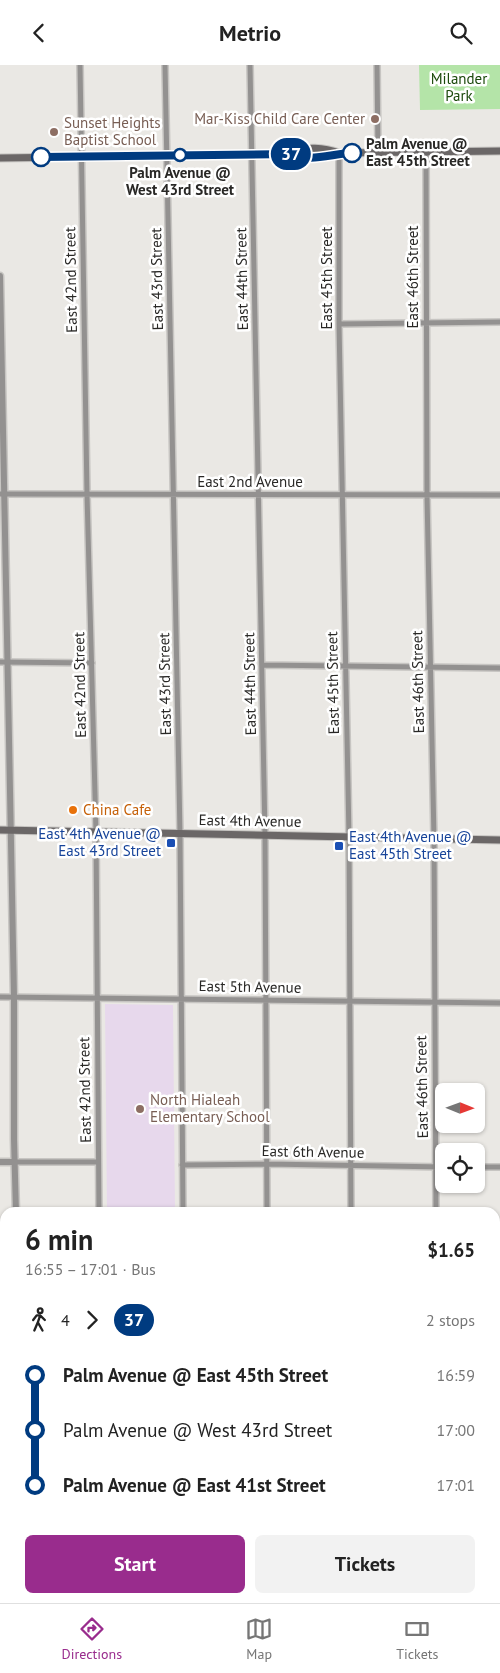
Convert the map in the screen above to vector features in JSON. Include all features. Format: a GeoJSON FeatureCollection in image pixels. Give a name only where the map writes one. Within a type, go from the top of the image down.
{"type":"FeatureCollection","features":[{"type":"Feature","properties":{"kind":"main road"},"geometry":{"type":"LineString","coordinates":[[0,158],[252,154],[292,154],[298,157],[328,157],[338,153],[500,151]]}},
{"type":"Feature","properties":{"kind":"main road","name":"East 4th Avenue"},"geometry":{"type":"LineString","coordinates":[[0,830],[500,840]]}},
{"type":"Feature","properties":{"kind":"street","name":"East 42nd Street"},"geometry":{"type":"LineString","coordinates":[[80,65],[87,494],[96,832],[99,1207]]}},
{"type":"Feature","properties":{"kind":"street","name":"East 43rd Street"},"geometry":{"type":"LineString","coordinates":[[165,65],[180,834],[183,1207]]}},
{"type":"Feature","properties":{"kind":"street","name":"East 44th Street"},"geometry":{"type":"LineString","coordinates":[[250,65],[265,835],[267,1207]]}},
{"type":"Feature","properties":{"kind":"street"},"geometry":{"type":"LineString","coordinates":[[377,65],[378,152]]}},
{"type":"Feature","properties":{"kind":"street","name":"East 46th Street"},"geometry":{"type":"LineString","coordinates":[[426,151],[425,324],[434,839],[436,1143]]}},
{"type":"Feature","properties":{"kind":"street","name":"East 45th Street"},"geometry":{"type":"LineString","coordinates":[[338,153],[339,324],[349,837],[351,1207]]}},
{"type":"Feature","properties":{"kind":"street"},"geometry":{"type":"LineString","coordinates":[[0,275],[4,662],[14,997],[16,1207]]}},
{"type":"Feature","properties":{"kind":"street"},"geometry":{"type":"LineString","coordinates":[[339,324],[500,322]]}},
{"type":"Feature","properties":{"kind":"street","name":"East 2nd Avenue"},"geometry":{"type":"LineString","coordinates":[[2,493],[500,495]]}},
{"type":"Feature","properties":{"kind":"street"},"geometry":{"type":"LineString","coordinates":[[4,662],[92,663]]}},
{"type":"Feature","properties":{"kind":"street"},"geometry":{"type":"LineString","coordinates":[[262,665],[500,668]]}},
{"type":"Feature","properties":{"kind":"street","name":"East 5th Avenue"},"geometry":{"type":"LineString","coordinates":[[0,997],[500,1003]]}},
{"type":"Feature","properties":{"kind":"street"},"geometry":{"type":"LineString","coordinates":[[0,1162],[98,1162]]}},
{"type":"Feature","properties":{"kind":"street","name":"East 6th Avenue"},"geometry":{"type":"LineString","coordinates":[[182,1165],[267,1164],[435,1167]]}},
{"type":"Feature","properties":{"kind":"street"},"geometry":{"type":"LineString","coordinates":[[485,1167],[500,1167]]}},
{"type":"Feature","properties":{"kind":"street","name":"East 46th Street"},"geometry":{"type":"LineString","coordinates":[[436,1193],[436,1207]]}},
{"type":"Feature","properties":{"kind":"shaded area","name":"North Hialeah Elementary School"},"geometry":{"type":"Polygon","coordinates":[[[105,1004],[173,1005],[175,1207],[107,1207],[105,1004]]]}},
{"type":"Feature","properties":{"kind":"green space","name":"Milander Park"},"geometry":{"type":"Polygon","coordinates":[[[419,65],[500,65],[500,109],[420,110],[419,65]]]}},
{"type":"Feature","properties":{"kind":"bus line","name":"37"},"geometry":{"type":"LineString","coordinates":[[41,157],[292,154],[298,157],[328,157],[338,153],[352,153]]}},
{"type":"Feature","properties":{"kind":"place","name":"Mar-Kiss Child Care Center"},"geometry":{"type":"Point","coordinates":[375,119]}},
{"type":"Feature","properties":{"kind":"place","name":"Sunset Heights Baptist School"},"geometry":{"type":"Point","coordinates":[54,132]}},
{"type":"Feature","properties":{"kind":"place","name":"Palm Avenue @ East 45th Street"},"geometry":{"type":"Point","coordinates":[352,153]}},
{"type":"Feature","properties":{"kind":"place","name":"Palm Avenue @ West 43rd Street"},"geometry":{"type":"Point","coordinates":[180,155]}},
{"type":"Feature","properties":{"kind":"place","name":"China Cafe"},"geometry":{"type":"Point","coordinates":[73,810]}},
{"type":"Feature","properties":{"kind":"place","name":"East 4th Avenue @ East 43rd Street"},"geometry":{"type":"Point","coordinates":[171,843]}},
{"type":"Feature","properties":{"kind":"place","name":"East 4th Avenue @ East 45th Street"},"geometry":{"type":"Point","coordinates":[339,846]}},
{"type":"Feature","properties":{"kind":"place","name":"North Hialeah Elementary School"},"geometry":{"type":"Point","coordinates":[140,1109]}}]}
